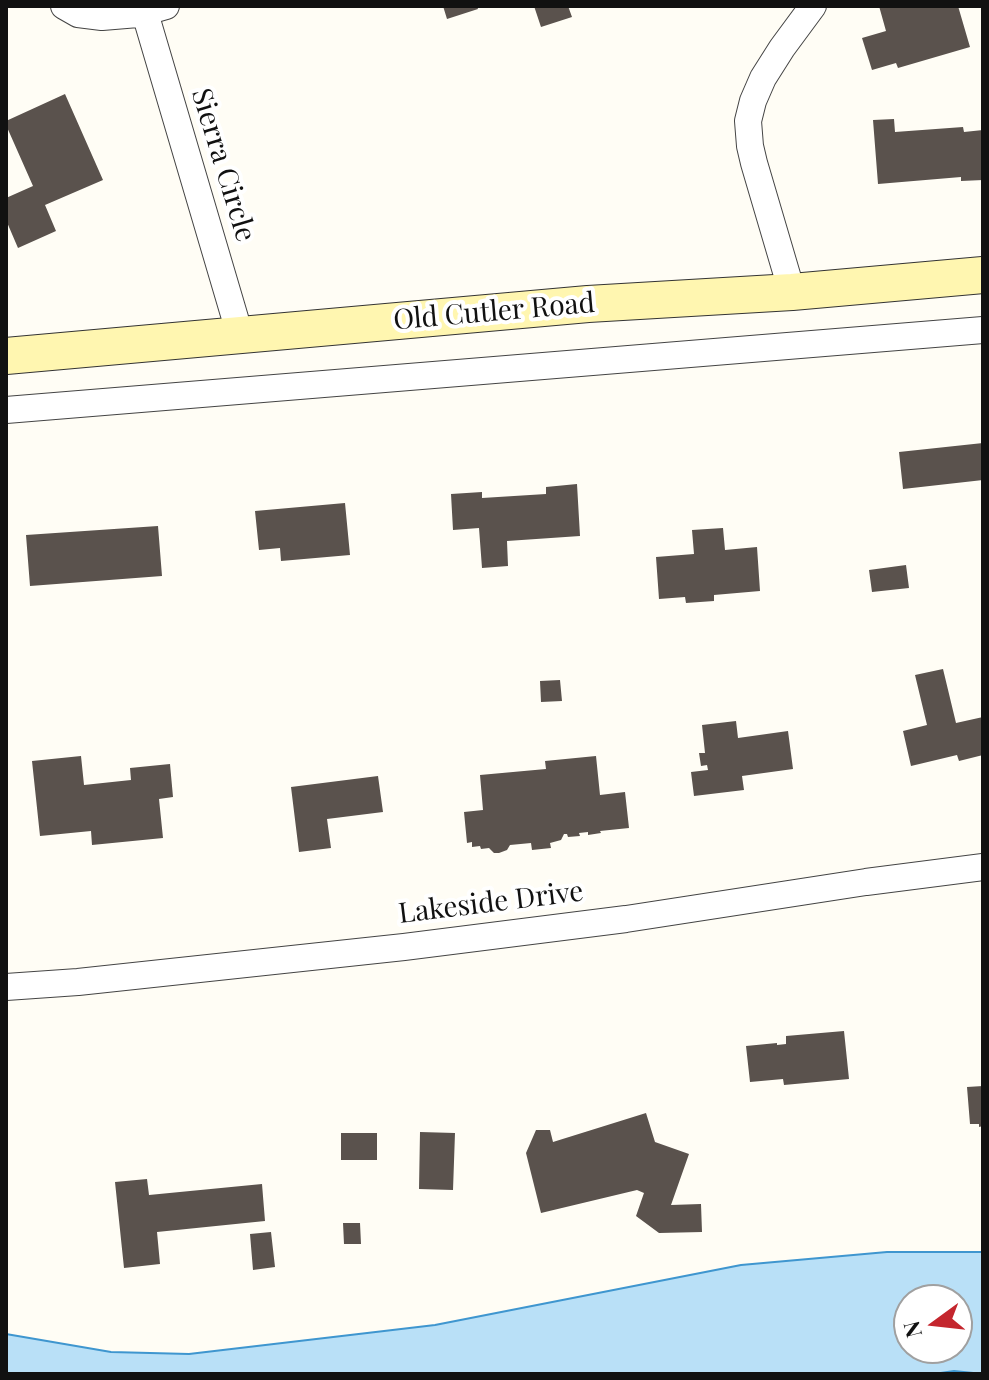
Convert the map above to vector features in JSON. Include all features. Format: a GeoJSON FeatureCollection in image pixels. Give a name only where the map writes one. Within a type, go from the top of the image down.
{"type":"FeatureCollection","features":[{"type":"Feature","properties":{"kind":"main road","name":"Old Cutler Road"},"geometry":{"type":"LineString","coordinates":[[6,356],[588,304],[792,292],[983,275]]}},
{"type":"Feature","properties":{"kind":"street","name":"Sierra Circle"},"geometry":{"type":"LineString","coordinates":[[64,6],[78,14],[102,17],[155,10],[240,335]]}},
{"type":"Feature","properties":{"kind":"street"},"geometry":{"type":"LineString","coordinates":[[792,292],[754,163],[748,121],[763,78],[813,6]]}},
{"type":"Feature","properties":{"kind":"street","name":"Old Cutler Road"},"geometry":{"type":"LineString","coordinates":[[6,410],[983,330]]}},
{"type":"Feature","properties":{"kind":"street","name":"Lakeside Drive"},"geometry":{"type":"LineString","coordinates":[[6,987],[141,976],[612,921],[983,867]]}},
{"type":"Feature","properties":{"kind":"water"},"geometry":{"type":"Polygon","coordinates":[[[887,1252],[983,1252],[983,1374],[954,1371],[934,1374],[6,1374],[6,1334],[111,1352],[189,1354],[435,1325],[741,1265],[887,1252]]]}},
{"type":"Feature","properties":{"kind":"building"},"geometry":{"type":"Polygon","coordinates":[[[443,6],[477,6],[478,9],[447,19],[443,6]]]}},
{"type":"Feature","properties":{"kind":"building"},"geometry":{"type":"Polygon","coordinates":[[[534,6],[568,6],[572,17],[541,27],[534,6]]]}},
{"type":"Feature","properties":{"kind":"building"},"geometry":{"type":"Polygon","coordinates":[[[879,6],[958,6],[970,47],[898,68],[896,63],[872,70],[862,38],[886,31],[879,6]]]}},
{"type":"Feature","properties":{"kind":"building"},"geometry":{"type":"Polygon","coordinates":[[[65,94],[103,180],[45,205],[56,231],[18,248],[6,220],[6,198],[33,186],[6,121],[65,94]]]}},
{"type":"Feature","properties":{"kind":"building"},"geometry":{"type":"Polygon","coordinates":[[[894,119],[895,132],[963,127],[964,132],[983,130],[983,180],[961,181],[961,177],[878,184],[873,120],[894,119]]]}},
{"type":"Feature","properties":{"kind":"building"},"geometry":{"type":"Polygon","coordinates":[[[983,443],[983,480],[903,489],[899,452],[983,443]]]}},
{"type":"Feature","properties":{"kind":"building"},"geometry":{"type":"Polygon","coordinates":[[[577,484],[580,536],[507,541],[508,566],[482,568],[479,528],[453,530],[451,494],[482,492],[482,498],[546,494],[546,487],[577,484]]]}},
{"type":"Feature","properties":{"kind":"building"},"geometry":{"type":"Polygon","coordinates":[[[345,503],[350,555],[281,561],[280,548],[259,550],[255,511],[345,503]]]}},
{"type":"Feature","properties":{"kind":"building"},"geometry":{"type":"Polygon","coordinates":[[[158,526],[162,576],[30,586],[26,535],[158,526]]]}},
{"type":"Feature","properties":{"kind":"building"},"geometry":{"type":"Polygon","coordinates":[[[723,528],[725,550],[757,547],[760,591],[714,595],[714,601],[686,603],[685,597],[659,599],[656,557],[694,554],[692,530],[723,528]]]}},
{"type":"Feature","properties":{"kind":"building"},"geometry":{"type":"Polygon","coordinates":[[[906,565],[909,588],[872,592],[869,570],[906,565]]]}},
{"type":"Feature","properties":{"kind":"building"},"geometry":{"type":"Polygon","coordinates":[[[943,669],[956,723],[983,717],[983,755],[959,761],[957,755],[911,766],[903,731],[927,725],[915,675],[943,669]]]}},
{"type":"Feature","properties":{"kind":"building"},"geometry":{"type":"Polygon","coordinates":[[[560,680],[562,701],[541,702],[540,681],[560,680]]]}},
{"type":"Feature","properties":{"kind":"building"},"geometry":{"type":"Polygon","coordinates":[[[736,721],[738,738],[788,731],[793,769],[742,776],[744,790],[694,796],[691,772],[708,770],[707,765],[701,766],[699,753],[705,753],[702,725],[736,721]]]}},
{"type":"Feature","properties":{"kind":"building"},"geometry":{"type":"Polygon","coordinates":[[[81,756],[84,785],[131,780],[130,768],[170,764],[173,797],[159,799],[163,838],[92,845],[91,831],[40,836],[32,761],[81,756]]]}},
{"type":"Feature","properties":{"kind":"building"},"geometry":{"type":"Polygon","coordinates":[[[596,756],[600,795],[625,792],[629,828],[588,835],[588,832],[579,833],[580,836],[568,837],[564,834],[561,840],[550,843],[551,848],[532,850],[531,843],[510,845],[507,850],[494,853],[489,848],[472,847],[472,842],[467,843],[464,812],[483,810],[480,775],[546,769],[545,761],[596,756]]]}},
{"type":"Feature","properties":{"kind":"building"},"geometry":{"type":"Polygon","coordinates":[[[378,776],[383,812],[327,819],[331,848],[299,852],[291,787],[378,776]]]}},
{"type":"Feature","properties":{"kind":"building"},"geometry":{"type":"Polygon","coordinates":[[[844,1031],[849,1079],[784,1085],[783,1079],[750,1082],[746,1046],[786,1044],[786,1036],[844,1031]]]}},
{"type":"Feature","properties":{"kind":"building"},"geometry":{"type":"Polygon","coordinates":[[[983,1086],[983,1126],[979,1127],[979,1124],[970,1124],[967,1087],[983,1086]]]}},
{"type":"Feature","properties":{"kind":"building"},"geometry":{"type":"Polygon","coordinates":[[[646,1113],[655,1142],[689,1154],[671,1205],[701,1204],[702,1232],[659,1233],[636,1216],[644,1193],[637,1190],[541,1213],[526,1153],[536,1130],[550,1130],[553,1142],[646,1113]]]}},
{"type":"Feature","properties":{"kind":"building"},"geometry":{"type":"Polygon","coordinates":[[[420,1132],[455,1133],[453,1190],[419,1189],[420,1132]]]}},
{"type":"Feature","properties":{"kind":"building"},"geometry":{"type":"Polygon","coordinates":[[[341,1133],[377,1133],[377,1160],[341,1160],[341,1133]]]}},
{"type":"Feature","properties":{"kind":"building"},"geometry":{"type":"Polygon","coordinates":[[[147,1179],[149,1195],[262,1184],[265,1221],[157,1232],[160,1264],[124,1268],[115,1182],[147,1179]]]}},
{"type":"Feature","properties":{"kind":"building"},"geometry":{"type":"Polygon","coordinates":[[[343,1223],[360,1223],[361,1244],[344,1244],[343,1223]]]}},
{"type":"Feature","properties":{"kind":"building"},"geometry":{"type":"Polygon","coordinates":[[[271,1232],[275,1267],[253,1270],[250,1234],[271,1232]]]}}]}
